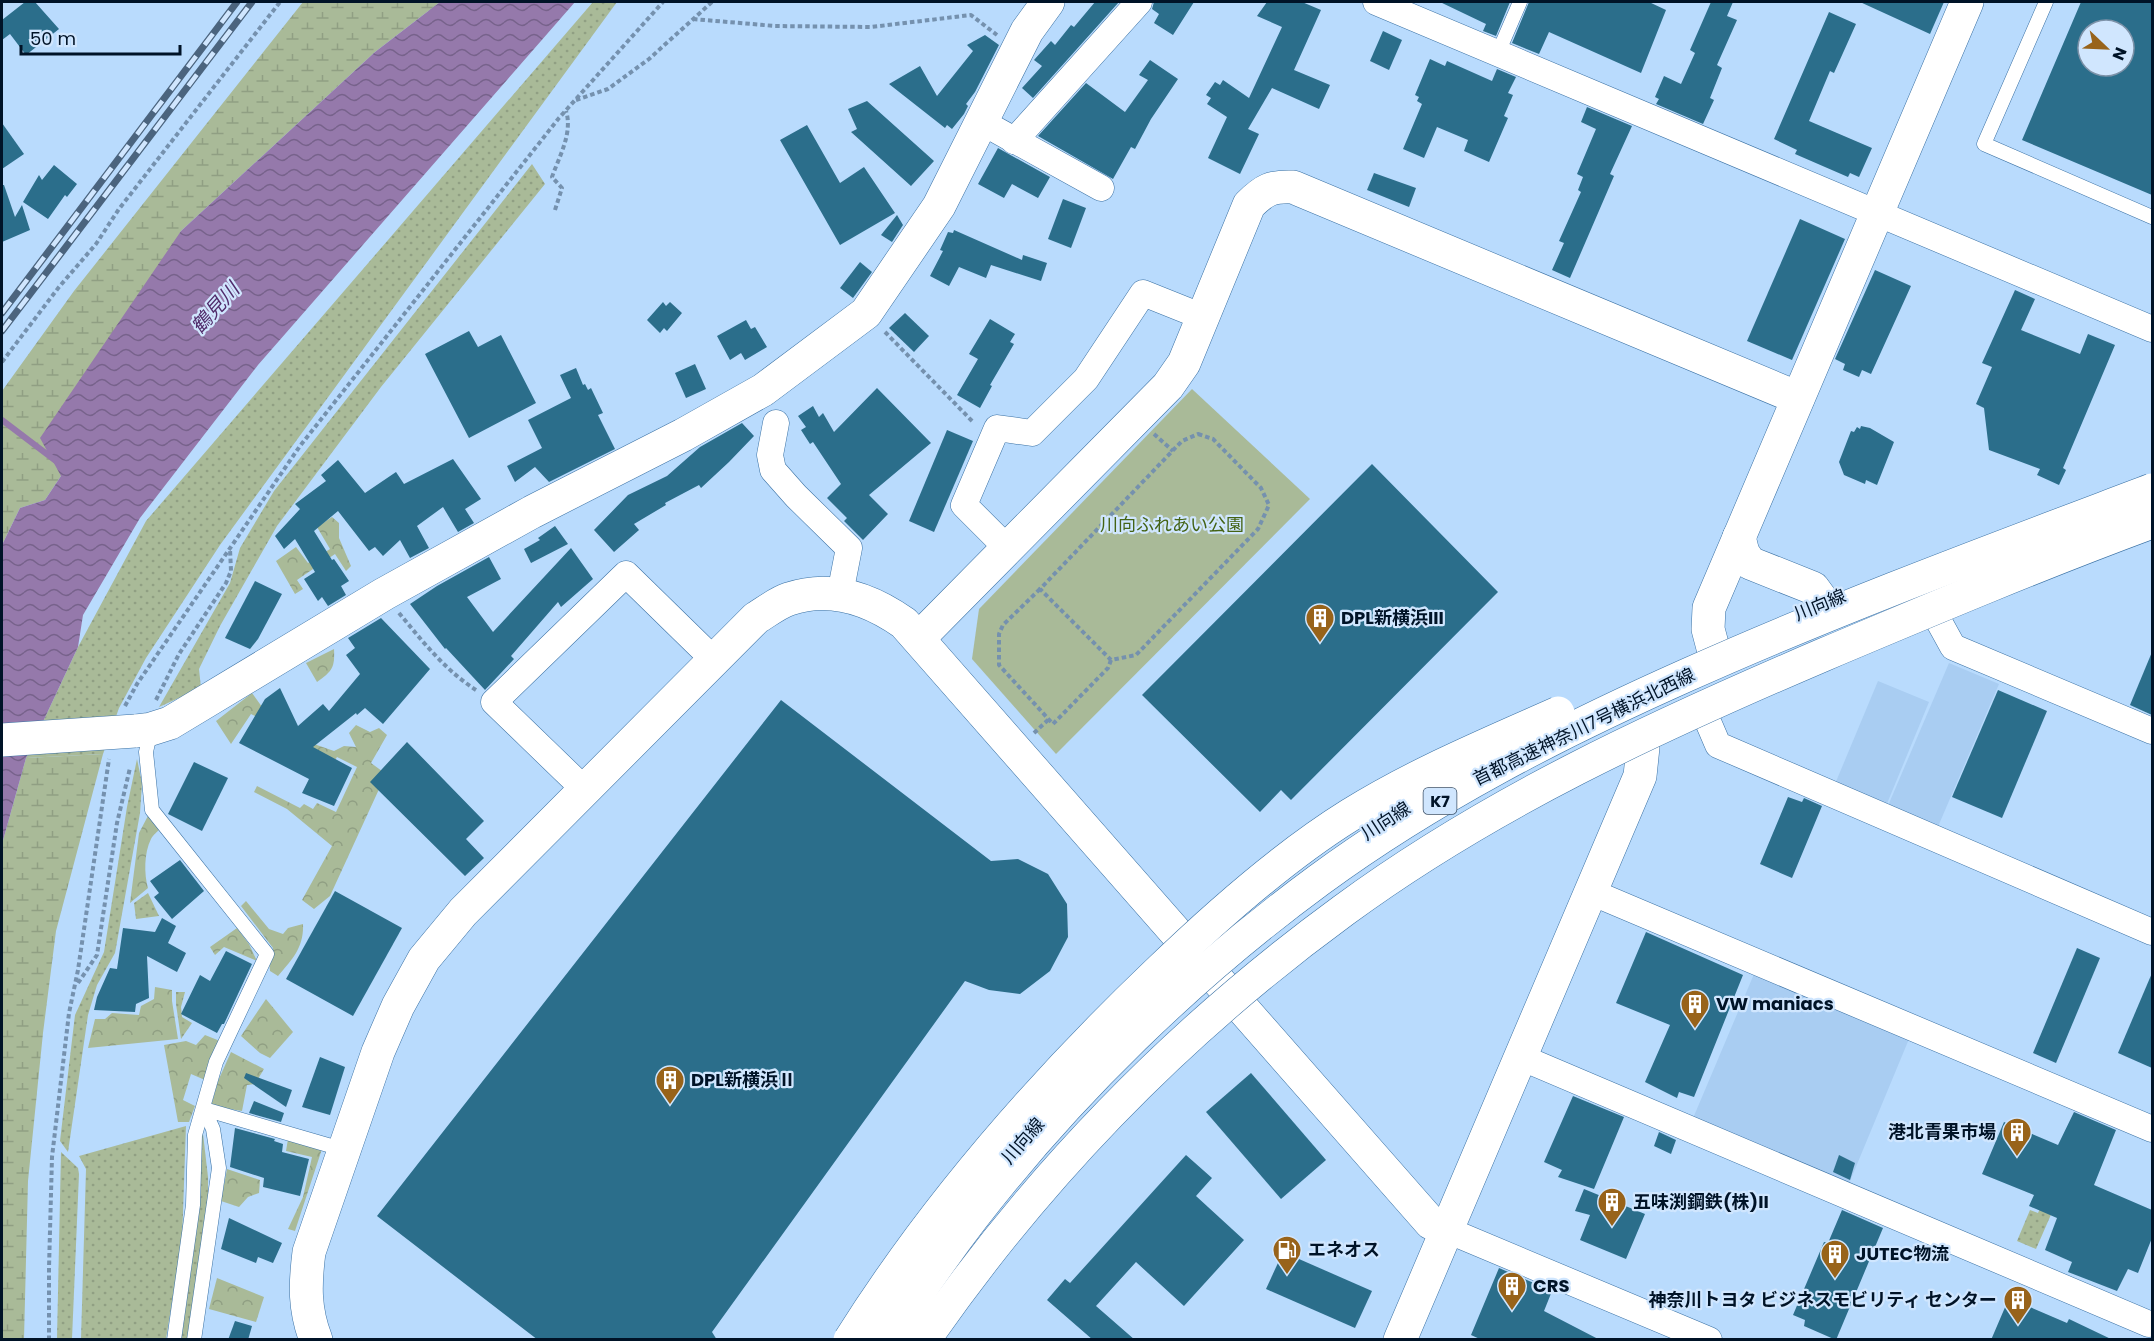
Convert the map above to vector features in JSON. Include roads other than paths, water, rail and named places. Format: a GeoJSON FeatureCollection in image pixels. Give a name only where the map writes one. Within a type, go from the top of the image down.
{"type":"FeatureCollection","features":[{"type":"Feature","properties":{"kind":"main road"},"geometry":{"type":"LineString","coordinates":[[2,740],[143,732],[170,723],[384,594],[532,512],[683,435],[763,390],[866,313],[939,206],[981,121],[1022,28],[1048,2]]}},
{"type":"Feature","properties":{"kind":"main road"},"geometry":{"type":"LineString","coordinates":[[1713,648],[1708,629],[1709,608],[1879,214],[1967,2]]}},
{"type":"Feature","properties":{"kind":"main road"},"geometry":{"type":"LineString","coordinates":[[919,638],[1168,386],[1184,363],[1249,205],[1262,192],[1278,186],[1293,187],[1798,398]]}},
{"type":"Feature","properties":{"kind":"main road","name":"川向線"},"geometry":{"type":"LineString","coordinates":[[874,1340],[965,1211],[1023,1139],[1106,1050],[1253,915],[1313,869],[1385,820],[1457,775],[1596,704],[1713,648],[2152,477]]}},
{"type":"Feature","properties":{"kind":"main road","name":"首都高速神奈川7号横浜北西線"},"geometry":{"type":"LineString","coordinates":[[887,1340],[928,1278],[974,1216],[1091,1081],[1145,1026],[1261,924],[1321,879],[1393,830],[1467,785],[1550,740],[1634,698],[1752,645],[2152,490]]}},
{"type":"Feature","properties":{"kind":"main road","name":"首都高速神奈川7号横浜北西線"},"geometry":{"type":"LineString","coordinates":[[924,1340],[997,1240],[1049,1178],[1162,1062],[1221,1008],[1282,958],[1345,909],[1419,859],[1496,812],[1703,706],[1935,608],[2152,522]]}},
{"type":"Feature","properties":{"kind":"main road"},"geometry":{"type":"LineString","coordinates":[[937,1340],[1004,1248],[1103,1135],[1168,1071],[1241,1005],[1349,918],[1423,868],[1499,823],[1706,717],[1937,618],[2152,534]]}},
{"type":"Feature","properties":{"kind":"main road"},"geometry":{"type":"LineString","coordinates":[[1739,537],[1743,553],[1750,563],[1813,588],[1824,603]]}},
{"type":"Feature","properties":{"kind":"main road"},"geometry":{"type":"LineString","coordinates":[[850,1340],[911,1249],[961,1184],[1068,1062],[1122,1006],[1199,933],[1297,853],[1349,816],[1418,777],[1591,698],[1815,610],[1885,592]]}},
{"type":"Feature","properties":{"kind":"main road"},"geometry":{"type":"LineString","coordinates":[[316,1340],[308,1320],[305,1283],[309,1252],[378,1052],[398,1006],[424,959],[463,912],[756,618],[788,599],[820,593],[858,598],[885,610],[904,623],[919,638],[1431,1222],[1447,1230]]}},
{"type":"Feature","properties":{"kind":"main road"},"geometry":{"type":"LineString","coordinates":[[1400,1340],[1641,776],[1634,752]]}},
{"type":"Feature","properties":{"kind":"street"},"geometry":{"type":"LineString","coordinates":[[1014,141],[1139,2]]}},
{"type":"Feature","properties":{"kind":"street"},"geometry":{"type":"LineString","coordinates":[[1376,2],[2152,329]]}},
{"type":"Feature","properties":{"kind":"street"},"geometry":{"type":"LineString","coordinates":[[981,121],[1101,188]]}},
{"type":"Feature","properties":{"kind":"street"},"geometry":{"type":"LineString","coordinates":[[1007,548],[964,505],[997,428],[1032,433],[1086,379],[1143,293],[1203,317]]}},
{"type":"Feature","properties":{"kind":"street"},"geometry":{"type":"LineString","coordinates":[[776,423],[770,455],[773,470],[849,548],[840,594]]}},
{"type":"Feature","properties":{"kind":"street"},"geometry":{"type":"LineString","coordinates":[[585,790],[494,702],[626,574],[714,660]]}},
{"type":"Feature","properties":{"kind":"street"},"geometry":{"type":"LineString","coordinates":[[1937,618],[1953,647],[2152,731]]}},
{"type":"Feature","properties":{"kind":"street"},"geometry":{"type":"LineString","coordinates":[[1706,717],[1718,745],[2152,932]]}},
{"type":"Feature","properties":{"kind":"street"},"geometry":{"type":"LineString","coordinates":[[1591,892],[2152,1129]]}},
{"type":"Feature","properties":{"kind":"street"},"geometry":{"type":"LineString","coordinates":[[1520,1057],[2149,1323]]}},
{"type":"Feature","properties":{"kind":"street"},"geometry":{"type":"LineString","coordinates":[[1447,1230],[1708,1340]]}},
{"type":"Feature","properties":{"kind":"lane"},"geometry":{"type":"LineString","coordinates":[[1498,53],[1520,2]]}},
{"type":"Feature","properties":{"kind":"lane"},"geometry":{"type":"LineString","coordinates":[[2046,2],[1984,144],[2152,217]]}},
{"type":"Feature","properties":{"kind":"lane"},"geometry":{"type":"LineString","coordinates":[[143,732],[152,810],[267,954],[216,1062],[195,1135],[193,1205],[174,1340]]}},
{"type":"Feature","properties":{"kind":"lane"},"geometry":{"type":"LineString","coordinates":[[204,1108],[345,1150]]}},
{"type":"Feature","properties":{"kind":"lane"},"geometry":{"type":"LineString","coordinates":[[194,1340],[219,1168],[213,1128],[204,1108]]}},
{"type":"Feature","properties":{"kind":"water","name":"鶴見川"},"geometry":{"type":"Polygon","coordinates":[[[440,2],[575,2],[258,365],[140,518],[83,615],[78,647],[26,758],[2,844],[2,545],[20,508],[45,500],[61,476],[40,438],[181,231],[375,52],[440,2]]]}},
{"type":"Feature","properties":{"kind":"waterway"},"geometry":{"type":"LineString","coordinates":[[2,420],[56,461]]}},
{"type":"Feature","properties":{"kind":"railway"},"geometry":{"type":"LineString","coordinates":[[2,313],[237,2]]}},
{"type":"Feature","properties":{"kind":"railway"},"geometry":{"type":"LineString","coordinates":[[2,331],[252,2]]}},
{"type":"Feature","properties":{"kind":"place","name":"DPL新横浜III"},"geometry":{"type":"Point","coordinates":[1320,644]}},
{"type":"Feature","properties":{"kind":"place","name":"VW maniacs"},"geometry":{"type":"Point","coordinates":[1695,1030]}},
{"type":"Feature","properties":{"kind":"place","name":"DPL新横浜Ⅱ"},"geometry":{"type":"Point","coordinates":[670,1106]}},
{"type":"Feature","properties":{"kind":"place","name":"港北青果市場"},"geometry":{"type":"Point","coordinates":[2017,1158]}},
{"type":"Feature","properties":{"kind":"place","name":"五味渕鋼鉄(株)II"},"geometry":{"type":"Point","coordinates":[1612,1228]}},
{"type":"Feature","properties":{"kind":"place","name":"エネオス"},"geometry":{"type":"Point","coordinates":[1287,1276]}},
{"type":"Feature","properties":{"kind":"place","name":"JUTEC物流"},"geometry":{"type":"Point","coordinates":[1835,1280]}},
{"type":"Feature","properties":{"kind":"place","name":"CRS"},"geometry":{"type":"Point","coordinates":[1512,1312]}},
{"type":"Feature","properties":{"kind":"place","name":"神奈川トヨタ ビジネスモビリティ センター"},"geometry":{"type":"Point","coordinates":[2018,1326]}},
{"type":"Feature","properties":{"kind":"park label","name":"川向ふれあい公園"},"geometry":{"type":"Point","coordinates":[1172,525]}}]}
